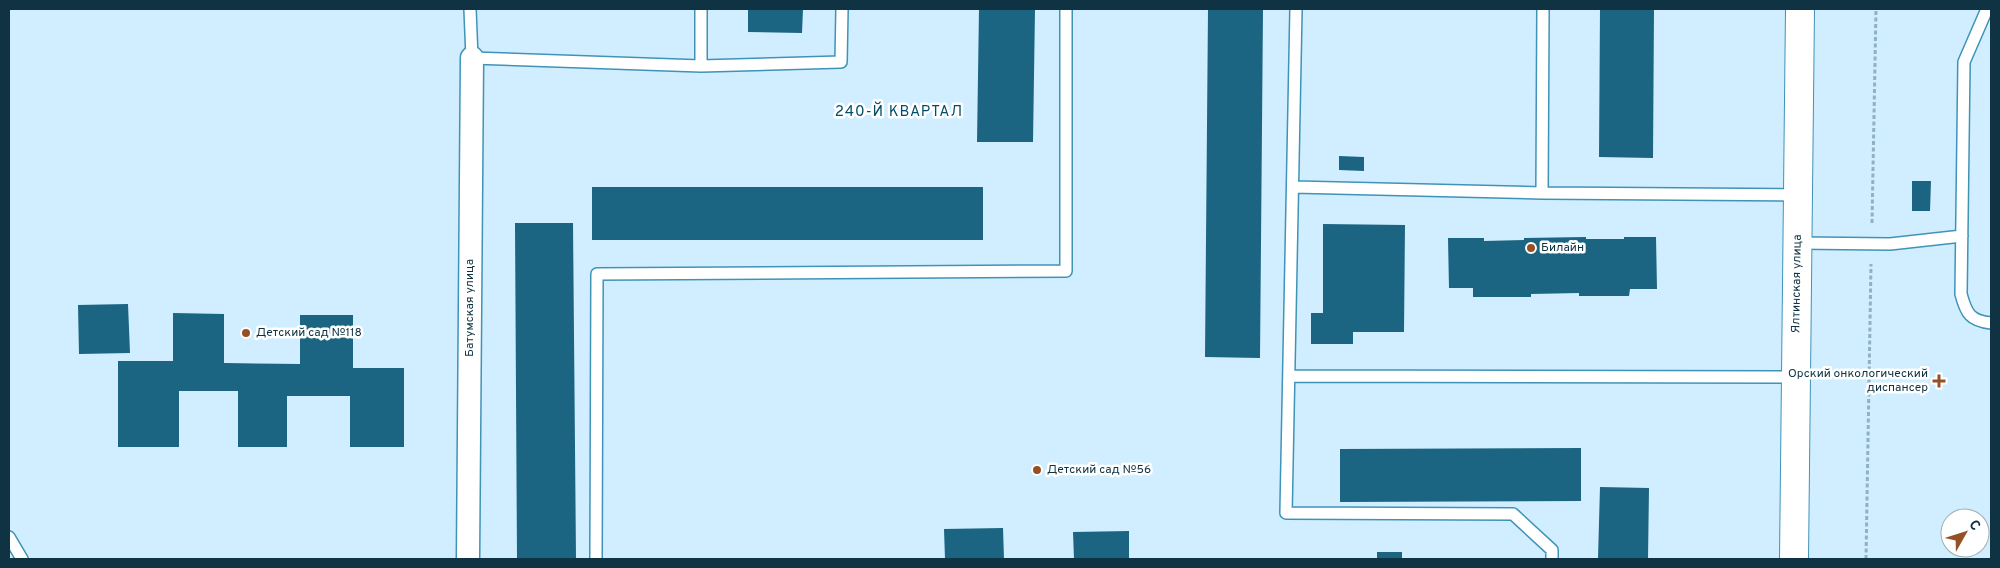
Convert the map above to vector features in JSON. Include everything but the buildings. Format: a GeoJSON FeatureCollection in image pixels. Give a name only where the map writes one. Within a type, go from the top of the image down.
{"type":"FeatureCollection","features":[{"type":"Feature","properties":{"kind":"main road","name":"Ялтинская улица"},"geometry":{"type":"LineString","coordinates":[[1794,559],[1800,9]]}},
{"type":"Feature","properties":{"kind":"street","name":"Батумская улица"},"geometry":{"type":"LineString","coordinates":[[468,559],[472,58]]}},
{"type":"Feature","properties":{"kind":"lane"},"geometry":{"type":"LineString","coordinates":[[470,9],[472,58],[701,66],[841,62],[842,9]]}},
{"type":"Feature","properties":{"kind":"lane"},"geometry":{"type":"LineString","coordinates":[[701,9],[701,66]]}},
{"type":"Feature","properties":{"kind":"lane"},"geometry":{"type":"LineString","coordinates":[[596,559],[597,274],[1066,271],[1066,9]]}},
{"type":"Feature","properties":{"kind":"lane"},"geometry":{"type":"LineString","coordinates":[[1296,9],[1294,187],[1286,513],[1513,514],[1552,550],[1552,559]]}},
{"type":"Feature","properties":{"kind":"lane"},"geometry":{"type":"LineString","coordinates":[[1542,193],[1543,9]]}},
{"type":"Feature","properties":{"kind":"lane"},"geometry":{"type":"LineString","coordinates":[[1987,9],[1964,62],[1960,294],[1965,310],[1978,322],[1991,323]]}},
{"type":"Feature","properties":{"kind":"lane"},"geometry":{"type":"LineString","coordinates":[[1294,187],[1542,193],[1798,195]]}},
{"type":"Feature","properties":{"kind":"lane"},"geometry":{"type":"LineString","coordinates":[[1798,243],[1890,244],[1962,236]]}},
{"type":"Feature","properties":{"kind":"lane"},"geometry":{"type":"LineString","coordinates":[[1290,376],[1796,377]]}},
{"type":"Feature","properties":{"kind":"lane"},"geometry":{"type":"LineString","coordinates":[[9,536],[22,559]]}},
{"type":"Feature","properties":{"kind":"path"},"geometry":{"type":"LineString","coordinates":[[1866,559],[1876,9]]}},
{"type":"Feature","properties":{"kind":"place","name":"Билайн"},"geometry":{"type":"Point","coordinates":[1531,248]}},
{"type":"Feature","properties":{"kind":"place","name":"Детский сад №118"},"geometry":{"type":"Point","coordinates":[246,333]}},
{"type":"Feature","properties":{"kind":"place","name":"Орский онкологический диспансер"},"geometry":{"type":"Point","coordinates":[1939,381]}},
{"type":"Feature","properties":{"kind":"place","name":"Детский сад №56"},"geometry":{"type":"Point","coordinates":[1037,470]}},
{"type":"Feature","properties":{"kind":"district","name":"240-Й КВАРТАЛ"},"geometry":{"type":"Point","coordinates":[899,112]}}]}
